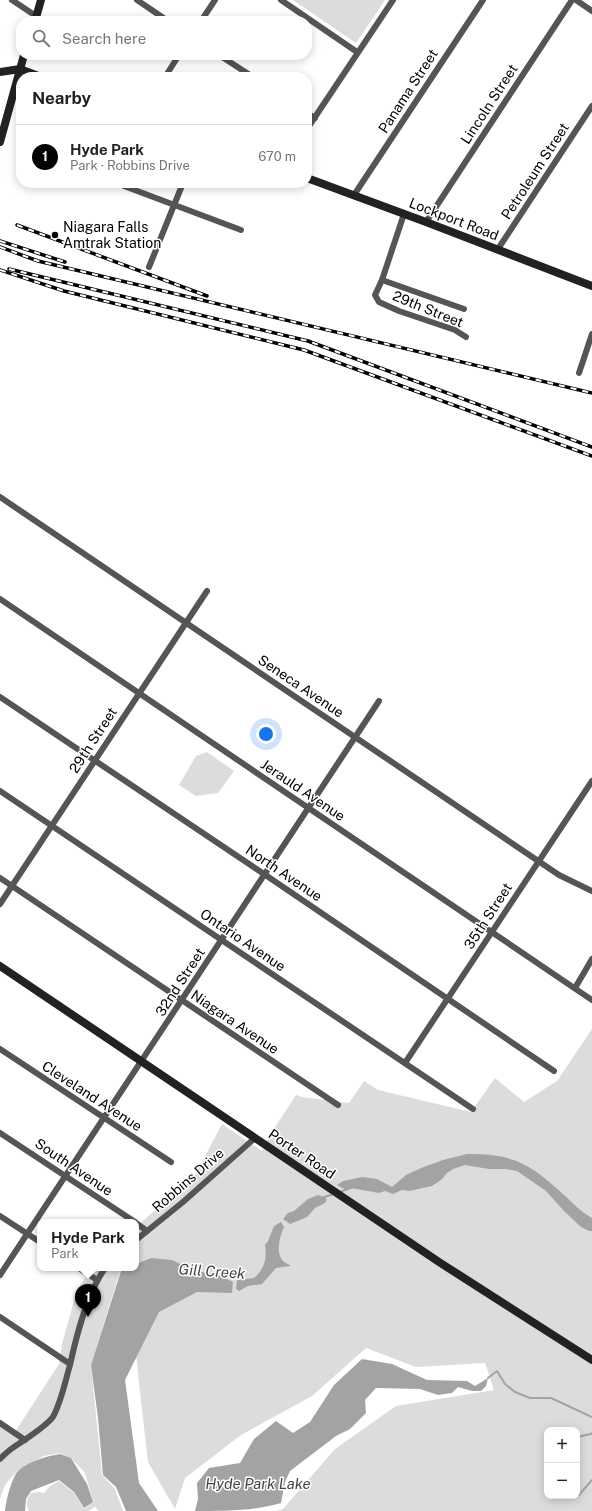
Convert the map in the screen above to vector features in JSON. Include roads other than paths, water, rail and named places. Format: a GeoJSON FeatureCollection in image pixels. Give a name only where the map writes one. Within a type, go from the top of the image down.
{"type":"FeatureCollection","features":[{"type":"Feature","properties":{"kind":"main road"},"geometry":{"type":"LineString","coordinates":[[37,16],[41,0]]}},
{"type":"Feature","properties":{"kind":"main road"},"geometry":{"type":"LineString","coordinates":[[19,72],[23,60]]}},
{"type":"Feature","properties":{"kind":"main road"},"geometry":{"type":"LineString","coordinates":[[0,72],[20,69],[28,72]]}},
{"type":"Feature","properties":{"kind":"main road"},"geometry":{"type":"LineString","coordinates":[[0,142],[16,84]]}},
{"type":"Feature","properties":{"kind":"main road","name":"Lockport Road"},"geometry":{"type":"LineString","coordinates":[[312,180],[498,249],[592,286]]}},
{"type":"Feature","properties":{"kind":"main road","name":"Porter Road"},"geometry":{"type":"LineString","coordinates":[[0,966],[439,1262],[592,1360]]}},
{"type":"Feature","properties":{"kind":"street"},"geometry":{"type":"LineString","coordinates":[[12,0],[33,16]]}},
{"type":"Feature","properties":{"kind":"street"},"geometry":{"type":"LineString","coordinates":[[137,0],[161,16]]}},
{"type":"Feature","properties":{"kind":"street"},"geometry":{"type":"LineString","coordinates":[[204,16],[215,0]]}},
{"type":"Feature","properties":{"kind":"street"},"geometry":{"type":"LineString","coordinates":[[281,0],[304,16]]}},
{"type":"Feature","properties":{"kind":"street"},"geometry":{"type":"LineString","coordinates":[[312,122],[392,0]]}},
{"type":"Feature","properties":{"kind":"street","name":"Panama Street"},"geometry":{"type":"LineString","coordinates":[[354,195],[483,0]]}},
{"type":"Feature","properties":{"kind":"street","name":"Lincoln Street"},"geometry":{"type":"LineString","coordinates":[[426,222],[572,0]]}},
{"type":"Feature","properties":{"kind":"street"},"geometry":{"type":"LineString","coordinates":[[576,0],[592,11]]}},
{"type":"Feature","properties":{"kind":"street"},"geometry":{"type":"LineString","coordinates":[[312,21],[357,52]]}},
{"type":"Feature","properties":{"kind":"street"},"geometry":{"type":"LineString","coordinates":[[168,72],[176,60]]}},
{"type":"Feature","properties":{"kind":"street"},"geometry":{"type":"LineString","coordinates":[[227,60],[245,72]]}},
{"type":"Feature","properties":{"kind":"street","name":"Petroleum Street"},"geometry":{"type":"LineString","coordinates":[[498,249],[592,106]]}},
{"type":"Feature","properties":{"kind":"street"},"geometry":{"type":"LineString","coordinates":[[129,188],[241,230]]}},
{"type":"Feature","properties":{"kind":"street"},"geometry":{"type":"LineString","coordinates":[[149,267],[181,188]]}},
{"type":"Feature","properties":{"kind":"street","name":"29th Street"},"geometry":{"type":"LineString","coordinates":[[404,214],[382,280],[375,295],[379,302],[399,311],[455,330],[466,338]]}},
{"type":"Feature","properties":{"kind":"street"},"geometry":{"type":"LineString","coordinates":[[382,280],[464,309]]}},
{"type":"Feature","properties":{"kind":"street"},"geometry":{"type":"LineString","coordinates":[[579,373],[592,334]]}},
{"type":"Feature","properties":{"kind":"street","name":"Seneca Avenue"},"geometry":{"type":"LineString","coordinates":[[0,497],[559,875],[592,891]]}},
{"type":"Feature","properties":{"kind":"street","name":"29th Street"},"geometry":{"type":"LineString","coordinates":[[0,904],[138,693],[207,591]]}},
{"type":"Feature","properties":{"kind":"street","name":"Jerauld Avenue"},"geometry":{"type":"LineString","coordinates":[[0,599],[592,1000]]}},
{"type":"Feature","properties":{"kind":"street","name":"North Avenue"},"geometry":{"type":"LineString","coordinates":[[0,697],[554,1071]]}},
{"type":"Feature","properties":{"kind":"street","name":"32nd Street"},"geometry":{"type":"LineString","coordinates":[[37,1219],[379,701]]}},
{"type":"Feature","properties":{"kind":"street","name":"35th Street"},"geometry":{"type":"LineString","coordinates":[[405,1063],[592,783]]}},
{"type":"Feature","properties":{"kind":"street","name":"Ontario Avenue"},"geometry":{"type":"LineString","coordinates":[[0,791],[473,1109]]}},
{"type":"Feature","properties":{"kind":"street","name":"Niagara Avenue"},"geometry":{"type":"LineString","coordinates":[[0,878],[338,1105]]}},
{"type":"Feature","properties":{"kind":"street"},"geometry":{"type":"LineString","coordinates":[[575,988],[592,959]]}},
{"type":"Feature","properties":{"kind":"street","name":"Cleveland Avenue"},"geometry":{"type":"LineString","coordinates":[[0,1049],[172,1162]]}},
{"type":"Feature","properties":{"kind":"street","name":"South Avenue"},"geometry":{"type":"LineString","coordinates":[[0,1133],[130,1219]]}},
{"type":"Feature","properties":{"kind":"street","name":"Robbins Drive"},"geometry":{"type":"LineString","coordinates":[[139,1238],[183,1202],[255,1138]]}},
{"type":"Feature","properties":{"kind":"street"},"geometry":{"type":"LineString","coordinates":[[0,1216],[37,1240]]}},
{"type":"Feature","properties":{"kind":"street","name":"32nd Street"},"geometry":{"type":"LineString","coordinates":[[0,1275],[37,1219]]}},
{"type":"Feature","properties":{"kind":"street","name":"South Avenue"},"geometry":{"type":"LineString","coordinates":[[139,1225],[147,1231]]}},
{"type":"Feature","properties":{"kind":"street"},"geometry":{"type":"LineString","coordinates":[[84,1271],[97,1280]]}},
{"type":"Feature","properties":{"kind":"street"},"geometry":{"type":"LineString","coordinates":[[0,1459],[12,1447],[25,1440],[54,1416],[65,1387],[90,1294],[103,1271]]}},
{"type":"Feature","properties":{"kind":"street"},"geometry":{"type":"LineString","coordinates":[[0,1317],[70,1364]]}},
{"type":"Feature","properties":{"kind":"street"},"geometry":{"type":"LineString","coordinates":[[0,1423],[25,1440]]}},
{"type":"Feature","properties":{"kind":"water"},"geometry":{"type":"Polygon","coordinates":[[[467,1154],[483,1154],[509,1158],[530,1168],[551,1183],[592,1218],[592,1231],[581,1227],[546,1191],[517,1171],[489,1169],[465,1165],[453,1169],[432,1186],[409,1191],[402,1190],[393,1194],[385,1191],[379,1193],[351,1188],[346,1190],[337,1185],[343,1181],[362,1177],[377,1179],[392,1187],[406,1175],[421,1168],[443,1160],[467,1154]]]}},
{"type":"Feature","properties":{"kind":"water"},"geometry":{"type":"Polygon","coordinates":[[[318,1195],[327,1199],[325,1203],[315,1208],[307,1217],[290,1224],[283,1219],[288,1213],[294,1211],[308,1199],[318,1195]]]}},
{"type":"Feature","properties":{"kind":"water"},"geometry":{"type":"Polygon","coordinates":[[[281,1222],[284,1227],[280,1240],[279,1254],[283,1261],[291,1266],[276,1268],[262,1284],[248,1286],[239,1291],[236,1289],[237,1280],[254,1278],[261,1271],[266,1255],[265,1245],[274,1226],[281,1222]]]}},
{"type":"Feature","properties":{"kind":"water"},"geometry":{"type":"Polygon","coordinates":[[[151,1258],[172,1260],[193,1270],[221,1276],[233,1282],[232,1293],[197,1292],[159,1312],[125,1380],[139,1483],[158,1511],[126,1511],[116,1487],[103,1475],[98,1418],[91,1365],[121,1271],[139,1271],[139,1263],[151,1258]]]}},
{"type":"Feature","properties":{"kind":"water","name":"Hyde Park Lake"},"geometry":{"type":"Polygon","coordinates":[[[362,1359],[392,1364],[427,1380],[467,1381],[475,1386],[488,1378],[486,1386],[481,1391],[472,1391],[458,1387],[452,1393],[438,1395],[420,1389],[376,1388],[365,1400],[366,1413],[350,1429],[336,1436],[290,1471],[285,1482],[281,1503],[250,1509],[195,1511],[198,1499],[197,1483],[209,1468],[240,1463],[254,1439],[276,1421],[293,1433],[310,1422],[334,1385],[362,1359]]]}},
{"type":"Feature","properties":{"kind":"water"},"geometry":{"type":"Polygon","coordinates":[[[60,1454],[71,1458],[87,1484],[93,1502],[84,1508],[74,1492],[59,1480],[31,1491],[26,1499],[25,1511],[5,1511],[8,1495],[16,1473],[28,1464],[39,1459],[60,1454]]]}},
{"type":"Feature","properties":{"kind":"waterway","name":"Gill Creek"},"geometry":{"type":"LineString","coordinates":[[340,1192],[353,1187]]}},
{"type":"Feature","properties":{"kind":"waterway","name":"Gill Creek"},"geometry":{"type":"LineString","coordinates":[[321,1198],[334,1194]]}},
{"type":"Feature","properties":{"kind":"waterway"},"geometry":{"type":"LineString","coordinates":[[488,1378],[497,1371],[505,1384],[515,1392],[530,1398],[551,1398],[592,1417]]}},
{"type":"Feature","properties":{"kind":"waterway"},"geometry":{"type":"LineString","coordinates":[[580,1436],[592,1433]]}},
{"type":"Feature","properties":{"kind":"waterway"},"geometry":{"type":"LineString","coordinates":[[580,1494],[592,1480]]}},
{"type":"Feature","properties":{"kind":"railway"},"geometry":{"type":"LineString","coordinates":[[17,225],[207,296]]}},
{"type":"Feature","properties":{"kind":"railway"},"geometry":{"type":"LineString","coordinates":[[0,241],[65,262]]}},
{"type":"Feature","properties":{"kind":"railway"},"geometry":{"type":"LineString","coordinates":[[0,247],[38,261],[592,393]]}},
{"type":"Feature","properties":{"kind":"railway"},"geometry":{"type":"LineString","coordinates":[[9,269],[308,341],[592,447]]}},
{"type":"Feature","properties":{"kind":"railway"},"geometry":{"type":"LineString","coordinates":[[0,270],[64,291],[304,350],[592,456]]}},
{"type":"Feature","properties":{"kind":"place","name":"Niagara Falls Amtrak Station"},"geometry":{"type":"Point","coordinates":[55,235]}},
{"type":"Feature","properties":{"kind":"place","name":"Hyde Park"},"geometry":{"type":"Point","coordinates":[88,1317]}}]}
